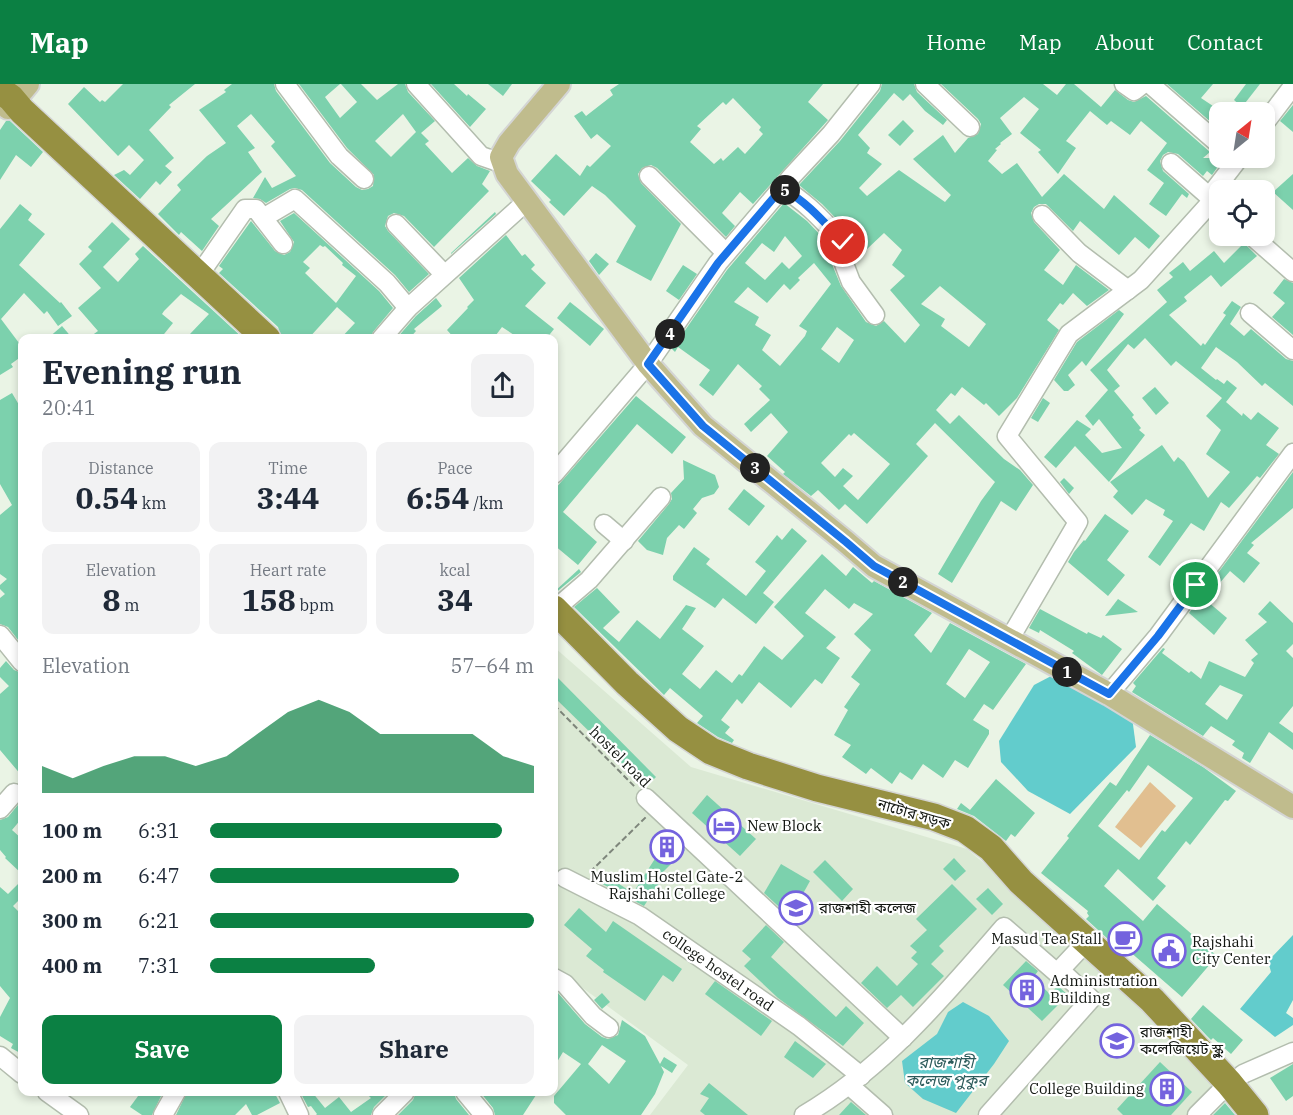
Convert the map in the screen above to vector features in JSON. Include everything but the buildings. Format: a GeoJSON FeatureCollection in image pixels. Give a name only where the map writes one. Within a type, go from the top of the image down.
{"type":"FeatureCollection","features":[{"type":"Feature","properties":{"kind":"highway"},"geometry":{"type":"LineString","coordinates":[[8,98],[262,334]]}},
{"type":"Feature","properties":{"kind":"highway","name":"নাটোর সড়ক"},"geometry":{"type":"LineString","coordinates":[[558,619],[678,729],[711,751],[748,766],[817,788],[934,818],[965,829],[991,848],[1022,882],[1236,1079]]}},
{"type":"Feature","properties":{"kind":"highway"},"geometry":{"type":"LineString","coordinates":[[1236,1079],[1255,1115]]}},
{"type":"Feature","properties":{"kind":"highway"},"geometry":{"type":"LineString","coordinates":[[1236,1079],[1277,1115]]}},
{"type":"Feature","properties":{"kind":"main road"},"geometry":{"type":"LineString","coordinates":[[559,84],[509,143],[501,157],[507,174],[648,364],[703,426],[874,566],[1109,694],[1293,807]]}},
{"type":"Feature","properties":{"kind":"street"},"geometry":{"type":"LineString","coordinates":[[285,84],[339,156],[364,179]]}},
{"type":"Feature","properties":{"kind":"street"},"geometry":{"type":"LineString","coordinates":[[416,84],[481,156],[504,164]]}},
{"type":"Feature","properties":{"kind":"street"},"geometry":{"type":"LineString","coordinates":[[558,469],[648,364],[726,253],[872,84]]}},
{"type":"Feature","properties":{"kind":"street"},"geometry":{"type":"LineString","coordinates":[[925,84],[970,127]]}},
{"type":"Feature","properties":{"kind":"street"},"geometry":{"type":"LineString","coordinates":[[1124,84],[1134,91],[1143,84]]}},
{"type":"Feature","properties":{"kind":"street"},"geometry":{"type":"LineString","coordinates":[[1150,84],[1209,136]]}},
{"type":"Feature","properties":{"kind":"street"},"geometry":{"type":"LineString","coordinates":[[1275,110],[1293,86]]}},
{"type":"Feature","properties":{"kind":"street"},"geometry":{"type":"LineString","coordinates":[[1171,163],[1209,197]]}},
{"type":"Feature","properties":{"kind":"street"},"geometry":{"type":"LineString","coordinates":[[649,176],[726,253]]}},
{"type":"Feature","properties":{"kind":"street"},"geometry":{"type":"LineString","coordinates":[[782,188],[807,204],[843,242],[838,248],[851,282],[875,315]]}},
{"type":"Feature","properties":{"kind":"street"},"geometry":{"type":"LineString","coordinates":[[263,218],[295,199],[387,283],[408,308]]}},
{"type":"Feature","properties":{"kind":"street"},"geometry":{"type":"LineString","coordinates":[[385,334],[408,308],[444,274],[527,201]]}},
{"type":"Feature","properties":{"kind":"street"},"geometry":{"type":"LineString","coordinates":[[1009,640],[1078,522],[1007,436],[1069,334],[1141,280],[1209,206]]}},
{"type":"Feature","properties":{"kind":"street"},"geometry":{"type":"LineString","coordinates":[[199,274],[245,209],[256,209],[283,244]]}},
{"type":"Feature","properties":{"kind":"street"},"geometry":{"type":"LineString","coordinates":[[1042,215],[1080,253],[1128,291]]}},
{"type":"Feature","properties":{"kind":"street"},"geometry":{"type":"LineString","coordinates":[[396,224],[444,274]]}},
{"type":"Feature","properties":{"kind":"street"},"geometry":{"type":"LineString","coordinates":[[1263,246],[1293,272]]}},
{"type":"Feature","properties":{"kind":"street"},"geometry":{"type":"LineString","coordinates":[[1250,313],[1293,350]]}},
{"type":"Feature","properties":{"kind":"street"},"geometry":{"type":"LineString","coordinates":[[1109,694],[1158,636],[1293,453]]}},
{"type":"Feature","properties":{"kind":"street"},"geometry":{"type":"LineString","coordinates":[[558,611],[589,580],[661,497]]}},
{"type":"Feature","properties":{"kind":"street"},"geometry":{"type":"LineString","coordinates":[[604,524],[624,541]]}},
{"type":"Feature","properties":{"kind":"street"},"geometry":{"type":"LineString","coordinates":[[0,635],[18,657]]}},
{"type":"Feature","properties":{"kind":"street"},"geometry":{"type":"LineString","coordinates":[[0,809],[14,792]]}},
{"type":"Feature","properties":{"kind":"street"},"geometry":{"type":"LineString","coordinates":[[646,798],[903,1038]]}},
{"type":"Feature","properties":{"kind":"street","name":"college hostel road"},"geometry":{"type":"LineString","coordinates":[[565,878],[640,916],[799,1026],[856,1081],[883,1115]]}},
{"type":"Feature","properties":{"kind":"street"},"geometry":{"type":"LineString","coordinates":[[804,1115],[856,1081],[921,1022],[1004,927],[1057,973],[1087,941]]}},
{"type":"Feature","properties":{"kind":"street"},"geometry":{"type":"LineString","coordinates":[[988,1115],[1091,999],[1060,970]]}},
{"type":"Feature","properties":{"kind":"street"},"geometry":{"type":"LineString","coordinates":[[558,980],[565,984],[593,1016],[609,1028]]}},
{"type":"Feature","properties":{"kind":"street"},"geometry":{"type":"LineString","coordinates":[[1197,1115],[1236,1079],[1293,1052]]}},
{"type":"Feature","properties":{"kind":"street"},"geometry":{"type":"LineString","coordinates":[[0,1056],[18,1071]]}},
{"type":"Feature","properties":{"kind":"street"},"geometry":{"type":"LineString","coordinates":[[53,1096],[79,1115]]}},
{"type":"Feature","properties":{"kind":"street"},"geometry":{"type":"LineString","coordinates":[[163,1115],[174,1096]]}},
{"type":"Feature","properties":{"kind":"street"},"geometry":{"type":"LineString","coordinates":[[290,1096],[299,1115]]}},
{"type":"Feature","properties":{"kind":"street"},"geometry":{"type":"LineString","coordinates":[[382,1115],[401,1096]]}},
{"type":"Feature","properties":{"kind":"street"},"geometry":{"type":"LineString","coordinates":[[468,1096],[484,1115]]}},
{"type":"Feature","properties":{"kind":"path","name":"hostel road"},"geometry":{"type":"LineString","coordinates":[[558,709],[646,798],[651,812],[590,873]]}},
{"type":"Feature","properties":{"kind":"shaded area","name":"রাজশাহী কলেজ"},"geometry":{"type":"Polygon","coordinates":[[[558,651],[691,767],[967,849],[1110,968],[980,1115],[650,1115],[688,1065],[558,970],[558,651]]]}},
{"type":"Feature","properties":{"kind":"shaded area"},"geometry":{"type":"Polygon","coordinates":[[[1150,782],[1176,806],[1141,848],[1115,827],[1150,782]]]}},
{"type":"Feature","properties":{"kind":"shaded area","name":"রাজশাহী কলেজিয়েট স্কুল"},"geometry":{"type":"Polygon","coordinates":[[[1114,974],[1222,1084],[1192,1115],[987,1115],[1114,974]]]}},
{"type":"Feature","properties":{"kind":"water"},"geometry":{"type":"Polygon","coordinates":[[[1055,674],[1132,717],[1136,747],[1070,814],[1028,791],[1001,762],[999,741],[1034,685],[1055,674]]]}},
{"type":"Feature","properties":{"kind":"water"},"geometry":{"type":"Polygon","coordinates":[[[1293,935],[1293,1000],[1286,1013],[1293,1018],[1293,1025],[1275,1037],[1240,1009],[1271,972],[1268,961],[1293,935]]]}},
{"type":"Feature","properties":{"kind":"water","name":"রাজশাহী কলেজ পুকুর"},"geometry":{"type":"Polygon","coordinates":[[[963,1002],[989,1016],[1009,1041],[956,1113],[923,1099],[905,1083],[902,1061],[937,1034],[948,1012],[963,1002]]]}},
{"type":"Feature","properties":{"kind":"place","name":"New Block"},"geometry":{"type":"Point","coordinates":[724,826]}},
{"type":"Feature","properties":{"kind":"place","name":"Muslim Hostel Gate-2 Rajshahi College"},"geometry":{"type":"Point","coordinates":[667,847]}},
{"type":"Feature","properties":{"kind":"place","name":"রাজশাহী কলেজ"},"geometry":{"type":"Point","coordinates":[796,908]}},
{"type":"Feature","properties":{"kind":"place","name":"Masud Tea Stall"},"geometry":{"type":"Point","coordinates":[1125,939]}},
{"type":"Feature","properties":{"kind":"place","name":"Rajshahi City Center"},"geometry":{"type":"Point","coordinates":[1169,951]}},
{"type":"Feature","properties":{"kind":"place","name":"Administration Building"},"geometry":{"type":"Point","coordinates":[1027,990]}},
{"type":"Feature","properties":{"kind":"place","name":"রাজশাহী কলেজিয়েট স্কুল"},"geometry":{"type":"Point","coordinates":[1117,1041]}},
{"type":"Feature","properties":{"kind":"place","name":"College Building"},"geometry":{"type":"Point","coordinates":[1167,1089]}},
{"type":"Feature","properties":{"kind":"route"},"geometry":{"type":"LineString","coordinates":[[843,242],[800,198],[782,188],[718,263],[648,364],[703,426],[874,566],[1109,694],[1158,636],[1196,585]]}}]}
